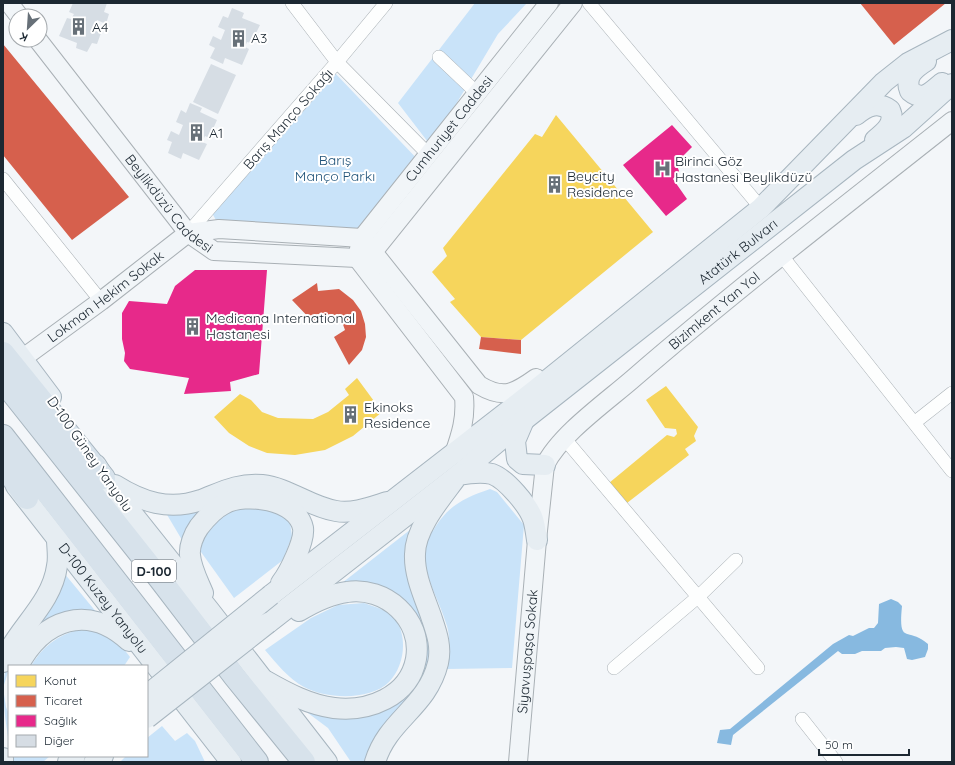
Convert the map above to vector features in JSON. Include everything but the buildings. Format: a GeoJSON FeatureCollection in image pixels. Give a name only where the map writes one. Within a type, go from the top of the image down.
{"type":"FeatureCollection","features":[{"type":"Feature","properties":{"kind":"highway"},"geometry":{"type":"LineString","coordinates":[[13,356],[104,478]]}},
{"type":"Feature","properties":{"kind":"highway","name":"D-100"},"geometry":{"type":"LineString","coordinates":[[3,380],[153,570],[235,677],[304,762]]}},
{"type":"Feature","properties":{"kind":"highway","name":"D-100"},"geometry":{"type":"LineString","coordinates":[[3,436],[257,762]]}},
{"type":"Feature","properties":{"kind":"highway"},"geometry":{"type":"LineString","coordinates":[[3,465],[26,498]]}},
{"type":"Feature","properties":{"kind":"main road","name":"Cumhuriyet Caddesi"},"geometry":{"type":"LineString","coordinates":[[365,255],[362,238],[549,3]]}},
{"type":"Feature","properties":{"kind":"main road","name":"Cumhuriyet Caddesi"},"geometry":{"type":"LineString","coordinates":[[365,255],[442,168],[573,3]]}},
{"type":"Feature","properties":{"kind":"main road","name":"Atatürk Bulvarı"},"geometry":{"type":"LineString","coordinates":[[271,595],[454,454],[602,337],[761,208],[884,82],[908,63],[952,40]]}},
{"type":"Feature","properties":{"kind":"main road"},"geometry":{"type":"LineString","coordinates":[[952,46],[916,67],[911,73],[908,85],[914,94],[924,96],[929,94],[952,76]]}},
{"type":"Feature","properties":{"kind":"main road","name":"Beylikdüzü Caddesi"},"geometry":{"type":"LineString","coordinates":[[44,48],[188,233],[214,251],[365,255]]}},
{"type":"Feature","properties":{"kind":"main road","name":"Atatürk Bulvarı"},"geometry":{"type":"LineString","coordinates":[[458,475],[524,420],[854,160],[903,128],[952,84]]}},
{"type":"Feature","properties":{"kind":"main road"},"geometry":{"type":"LineString","coordinates":[[841,125],[849,121],[866,107],[885,106],[890,110],[893,116],[888,128],[861,151],[854,160]]}},
{"type":"Feature","properties":{"kind":"main road","name":"Bizimkent Yan Yol"},"geometry":{"type":"LineString","coordinates":[[537,540],[545,465],[564,438],[782,256],[952,121]]}},
{"type":"Feature","properties":{"kind":"main road"},"geometry":{"type":"LineString","coordinates":[[428,154],[442,168]]}},
{"type":"Feature","properties":{"kind":"main road"},"geometry":{"type":"LineString","coordinates":[[188,233],[219,229],[362,238]]}},
{"type":"Feature","properties":{"kind":"main road","name":"Lokman Hekim Sokak"},"geometry":{"type":"LineString","coordinates":[[13,356],[101,301],[188,233]]}},
{"type":"Feature","properties":{"kind":"main road"},"geometry":{"type":"LineString","coordinates":[[365,255],[468,374],[479,385],[488,390],[504,394],[517,392],[572,352],[602,337]]}},
{"type":"Feature","properties":{"kind":"main road"},"geometry":{"type":"LineString","coordinates":[[365,255],[464,397],[464,427],[454,454]]}},
{"type":"Feature","properties":{"kind":"main road"},"geometry":{"type":"LineString","coordinates":[[3,333],[13,356]]}},
{"type":"Feature","properties":{"kind":"main road"},"geometry":{"type":"LineString","coordinates":[[524,420],[515,441],[516,459],[523,464],[545,465]]}},
{"type":"Feature","properties":{"kind":"main road","name":"D-100 Kuzey Yanyolu"},"geometry":{"type":"LineString","coordinates":[[3,472],[26,498],[231,762]]}},
{"type":"Feature","properties":{"kind":"main road"},"geometry":{"type":"LineString","coordinates":[[148,717],[458,475],[478,472],[491,474],[499,478],[516,494],[533,518],[537,540]]}},
{"type":"Feature","properties":{"kind":"main road"},"geometry":{"type":"LineString","coordinates":[[375,762],[387,736],[427,693],[434,679],[438,661],[438,633],[418,579],[414,553],[420,532],[458,475]]}},
{"type":"Feature","properties":{"kind":"main road"},"geometry":{"type":"LineString","coordinates":[[104,478],[138,498],[160,505],[174,506],[201,500],[235,487],[248,485],[263,485],[280,489],[336,511],[349,511],[395,500]]}},
{"type":"Feature","properties":{"kind":"main road","name":"D-100 Güney Yanyolu"},"geometry":{"type":"LineString","coordinates":[[104,478],[210,611],[260,678],[327,762]]}},
{"type":"Feature","properties":{"kind":"main road"},"geometry":{"type":"LineString","coordinates":[[148,694],[271,595],[290,569],[299,548],[303,528],[298,518],[282,505],[268,500],[254,498],[224,503],[213,512],[196,532],[192,541],[190,554],[210,611]]}},
{"type":"Feature","properties":{"kind":"main road"},"geometry":{"type":"LineString","coordinates":[[3,662],[13,644],[48,592],[57,566],[57,538]]}},
{"type":"Feature","properties":{"kind":"main road","name":"Siyavuşpaşa Sokak"},"geometry":{"type":"LineString","coordinates":[[518,762],[537,540]]}},
{"type":"Feature","properties":{"kind":"main road"},"geometry":{"type":"LineString","coordinates":[[260,678],[283,690],[318,704],[334,708],[361,707],[382,701],[400,690],[409,676],[416,657],[414,633],[403,613],[383,596],[364,592],[347,592],[329,596],[318,600],[285,618],[268,623]]}},
{"type":"Feature","properties":{"kind":"main road"},"geometry":{"type":"LineString","coordinates":[[19,665],[30,648],[42,635],[58,624],[78,620],[98,621],[108,625],[152,659]]}},
{"type":"Feature","properties":{"kind":"main road"},"geometry":{"type":"LineString","coordinates":[[208,734],[220,762]]}},
{"type":"Feature","properties":{"kind":"street"},"geometry":{"type":"LineString","coordinates":[[292,3],[337,62],[428,154]]}},
{"type":"Feature","properties":{"kind":"street","name":"Barış Manço Sokağı"},"geometry":{"type":"LineString","coordinates":[[188,233],[337,62],[386,3]]}},
{"type":"Feature","properties":{"kind":"street"},"geometry":{"type":"LineString","coordinates":[[589,3],[761,208]]}},
{"type":"Feature","properties":{"kind":"street"},"geometry":{"type":"LineString","coordinates":[[439,57],[477,93]]}},
{"type":"Feature","properties":{"kind":"street"},"geometry":{"type":"LineString","coordinates":[[3,179],[101,301]]}},
{"type":"Feature","properties":{"kind":"street"},"geometry":{"type":"LineString","coordinates":[[782,256],[952,471]]}},
{"type":"Feature","properties":{"kind":"street"},"geometry":{"type":"LineString","coordinates":[[914,423],[952,393]]}},
{"type":"Feature","properties":{"kind":"street"},"geometry":{"type":"LineString","coordinates":[[564,438],[699,596],[758,668]]}},
{"type":"Feature","properties":{"kind":"street"},"geometry":{"type":"LineString","coordinates":[[614,668],[699,596],[736,560]]}},
{"type":"Feature","properties":{"kind":"street"},"geometry":{"type":"LineString","coordinates":[[802,719],[836,762]]}},
{"type":"Feature","properties":{"kind":"green space"},"geometry":{"type":"Polygon","coordinates":[[[475,3],[527,3],[498,34],[431,146],[398,103],[475,3]]]}},
{"type":"Feature","properties":{"kind":"green space","name":"Barış Manço Parkı"},"geometry":{"type":"Polygon","coordinates":[[[334,72],[422,164],[360,234],[217,222],[212,213],[334,72]]]}},
{"type":"Feature","properties":{"kind":"green space"},"geometry":{"type":"Polygon","coordinates":[[[490,489],[497,492],[524,525],[512,668],[447,669],[449,648],[448,631],[443,613],[433,590],[426,568],[426,544],[430,530],[433,531],[438,522],[450,509],[472,496],[490,489]]]}},
{"type":"Feature","properties":{"kind":"green space"},"geometry":{"type":"Polygon","coordinates":[[[217,501],[193,521],[182,540],[166,513],[217,501]]]}},
{"type":"Feature","properties":{"kind":"green space"},"geometry":{"type":"Polygon","coordinates":[[[248,506],[280,511],[290,522],[292,536],[283,560],[234,598],[201,552],[200,538],[209,525],[228,511],[248,506]]]}},
{"type":"Feature","properties":{"kind":"green space"},"geometry":{"type":"Polygon","coordinates":[[[415,526],[432,635],[428,671],[368,762],[351,762],[328,728],[308,713],[309,710],[337,719],[362,717],[379,713],[395,705],[410,690],[412,617],[406,603],[391,592],[373,587],[344,586],[342,583],[415,526]]]}},
{"type":"Feature","properties":{"kind":"green space"},"geometry":{"type":"Polygon","coordinates":[[[64,573],[97,613],[88,613],[15,665],[8,665],[8,672],[4,686],[7,663],[64,573]]]}},
{"type":"Feature","properties":{"kind":"green space"},"geometry":{"type":"Polygon","coordinates":[[[364,603],[382,609],[390,614],[400,627],[402,635],[403,652],[398,669],[389,682],[381,688],[360,695],[348,696],[336,696],[313,691],[304,687],[293,679],[265,650],[311,618],[338,605],[364,603]]]}},
{"type":"Feature","properties":{"kind":"green space"},"geometry":{"type":"Polygon","coordinates":[[[86,630],[101,634],[114,641],[130,657],[125,665],[32,665],[45,648],[57,639],[71,632],[86,630]]]}},
{"type":"Feature","properties":{"kind":"green space"},"geometry":{"type":"Polygon","coordinates":[[[4,691],[8,712],[8,736],[5,713],[4,691]]]}},
{"type":"Feature","properties":{"kind":"green space"},"geometry":{"type":"Polygon","coordinates":[[[162,726],[175,741],[187,733],[195,741],[205,762],[120,762],[125,757],[148,757],[148,737],[162,726]]]}},
{"type":"Feature","properties":{"kind":"green space"},"geometry":{"type":"Polygon","coordinates":[[[10,757],[49,757],[43,762],[10,762],[10,757]]]}},
{"type":"Feature","properties":{"kind":"water"},"geometry":{"type":"Polygon","coordinates":[[[891,599],[898,602],[902,606],[901,619],[903,631],[906,634],[915,636],[928,644],[925,657],[912,660],[907,659],[904,648],[896,647],[885,648],[881,651],[862,651],[855,654],[842,654],[838,651],[733,735],[731,745],[717,743],[720,730],[730,729],[833,644],[849,635],[853,636],[869,628],[874,628],[878,623],[879,604],[891,599]]]}},
{"type":"Feature","properties":{"kind":"place","name":"A4"},"geometry":{"type":"Point","coordinates":[79,27]}},
{"type":"Feature","properties":{"kind":"place","name":"A3"},"geometry":{"type":"Point","coordinates":[238,38]}},
{"type":"Feature","properties":{"kind":"place","name":"A1"},"geometry":{"type":"Point","coordinates":[196,133]}},
{"type":"Feature","properties":{"kind":"place","name":"Birinci Göz Hastanesi Beylikdüzü"},"geometry":{"type":"Point","coordinates":[662,169]}},
{"type":"Feature","properties":{"kind":"place","name":"Beycity Residence"},"geometry":{"type":"Point","coordinates":[554,184]}},
{"type":"Feature","properties":{"kind":"place","name":"Medicana International Hastanesi"},"geometry":{"type":"Point","coordinates":[193,326]}},
{"type":"Feature","properties":{"kind":"place","name":"Ekinoks Residence"},"geometry":{"type":"Point","coordinates":[351,415]}}]}
